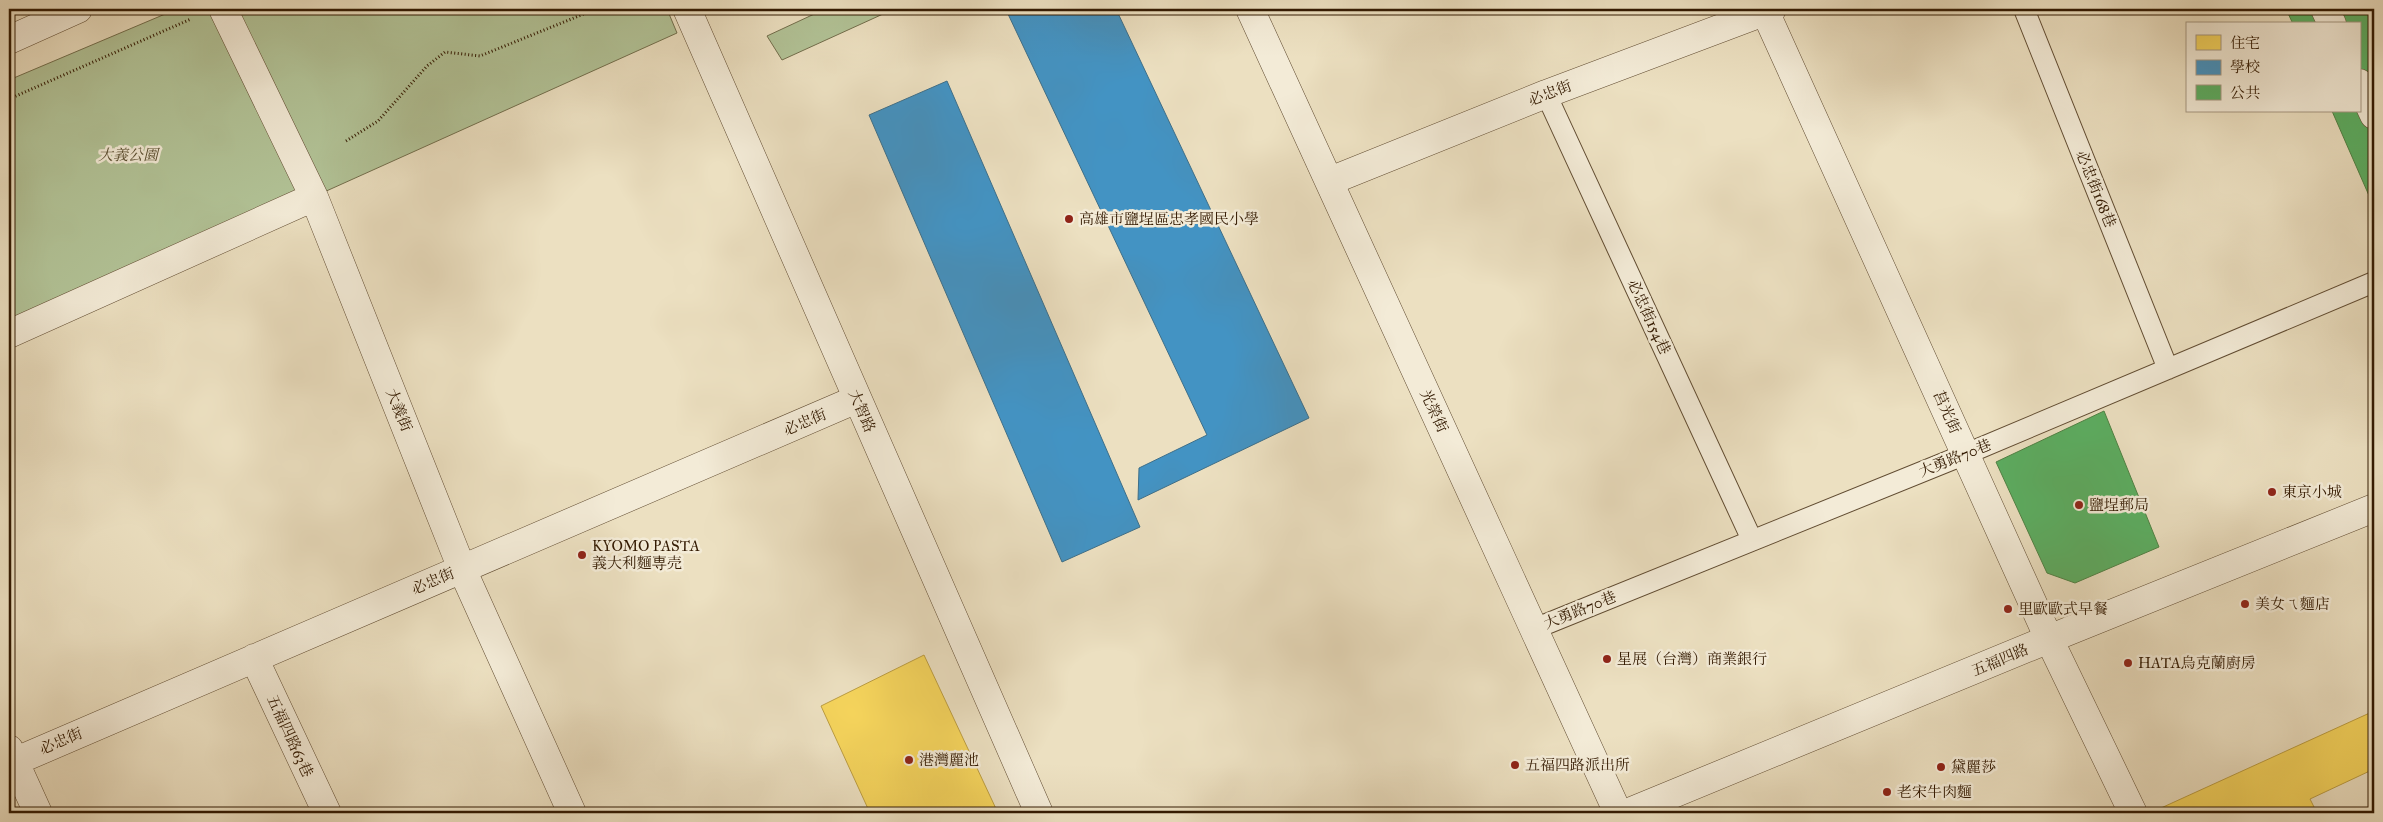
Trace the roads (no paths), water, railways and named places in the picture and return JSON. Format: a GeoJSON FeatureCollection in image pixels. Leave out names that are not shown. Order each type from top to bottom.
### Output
{"type":"FeatureCollection","features":[{"type":"Feature","properties":{"kind":"street"},"geometry":{"type":"LineString","coordinates":[[9,40],[78,9]]}},
{"type":"Feature","properties":{"kind":"street","name":"大義街"},"geometry":{"type":"LineString","coordinates":[[223,9],[314,197],[462,569],[572,813]]}},
{"type":"Feature","properties":{"kind":"street","name":"大智路"},"geometry":{"type":"LineString","coordinates":[[687,9],[1039,813]]}},
{"type":"Feature","properties":{"kind":"street","name":"光榮街"},"geometry":{"type":"LineString","coordinates":[[1250,9],[1618,813]]}},
{"type":"Feature","properties":{"kind":"street"},"geometry":{"type":"LineString","coordinates":[[2324,9],[2331,22]]}},
{"type":"Feature","properties":{"kind":"street","name":"必忠街"},"geometry":{"type":"LineString","coordinates":[[1330,181],[1546,94],[1767,10]]}},
{"type":"Feature","properties":{"kind":"street","name":"莒光街"},"geometry":{"type":"LineString","coordinates":[[1767,10],[2049,639],[2132,813]]}},
{"type":"Feature","properties":{"kind":"street"},"geometry":{"type":"LineString","coordinates":[[2360,85],[2374,115]]}},
{"type":"Feature","properties":{"kind":"street"},"geometry":{"type":"LineString","coordinates":[[9,334],[314,197]]}},
{"type":"Feature","properties":{"kind":"street","name":"必忠街"},"geometry":{"type":"LineString","coordinates":[[11,758],[254,658],[857,399]]}},
{"type":"Feature","properties":{"kind":"street","name":"五福四路"},"geometry":{"type":"LineString","coordinates":[[1627,813],[2049,639],[2374,508]]}},
{"type":"Feature","properties":{"kind":"street","name":"五福四路63巷"},"geometry":{"type":"LineString","coordinates":[[254,658],[327,813]]}},
{"type":"Feature","properties":{"kind":"street"},"geometry":{"type":"LineString","coordinates":[[11,758],[38,813]]}},
{"type":"Feature","properties":{"kind":"lane","name":"必忠街168巷"},"geometry":{"type":"LineString","coordinates":[[2024,9],[2168,369]]}},
{"type":"Feature","properties":{"kind":"lane","name":"必忠街154巷"},"geometry":{"type":"LineString","coordinates":[[1546,94],[1752,540]]}},
{"type":"Feature","properties":{"kind":"lane","name":"大勇路70巷"},"geometry":{"type":"LineString","coordinates":[[1534,629],[1966,454],[2374,282]]}},
{"type":"Feature","properties":{"kind":"place","name":"高雄市鹽埕區忠孝國民小學"},"geometry":{"type":"Point","coordinates":[1069,219]}},
{"type":"Feature","properties":{"kind":"place","name":"東京小城"},"geometry":{"type":"Point","coordinates":[2272,492]}},
{"type":"Feature","properties":{"kind":"place","name":"鹽埕郵局"},"geometry":{"type":"Point","coordinates":[2079,505]}},
{"type":"Feature","properties":{"kind":"place","name":"KYOMO PASTA 義大利麵専売"},"geometry":{"type":"Point","coordinates":[582,555]}},
{"type":"Feature","properties":{"kind":"place","name":"美女ㄟ麵店"},"geometry":{"type":"Point","coordinates":[2245,604]}},
{"type":"Feature","properties":{"kind":"place","name":"里歐歐式早餐"},"geometry":{"type":"Point","coordinates":[2008,609]}},
{"type":"Feature","properties":{"kind":"place","name":"星展（台灣）商業銀行"},"geometry":{"type":"Point","coordinates":[1607,659]}},
{"type":"Feature","properties":{"kind":"place","name":"HATA烏克蘭廚房"},"geometry":{"type":"Point","coordinates":[2128,663]}},
{"type":"Feature","properties":{"kind":"place","name":"港灣麗池"},"geometry":{"type":"Point","coordinates":[909,760]}},
{"type":"Feature","properties":{"kind":"place","name":"五福四路派出所"},"geometry":{"type":"Point","coordinates":[1515,765]}},
{"type":"Feature","properties":{"kind":"place","name":"黛麗莎"},"geometry":{"type":"Point","coordinates":[1941,767]}},
{"type":"Feature","properties":{"kind":"place","name":"老宋牛肉麵"},"geometry":{"type":"Point","coordinates":[1887,792]}},
{"type":"Feature","properties":{"kind":"park label","name":"大義公園"},"geometry":{"type":"Point","coordinates":[128,155]}}]}
